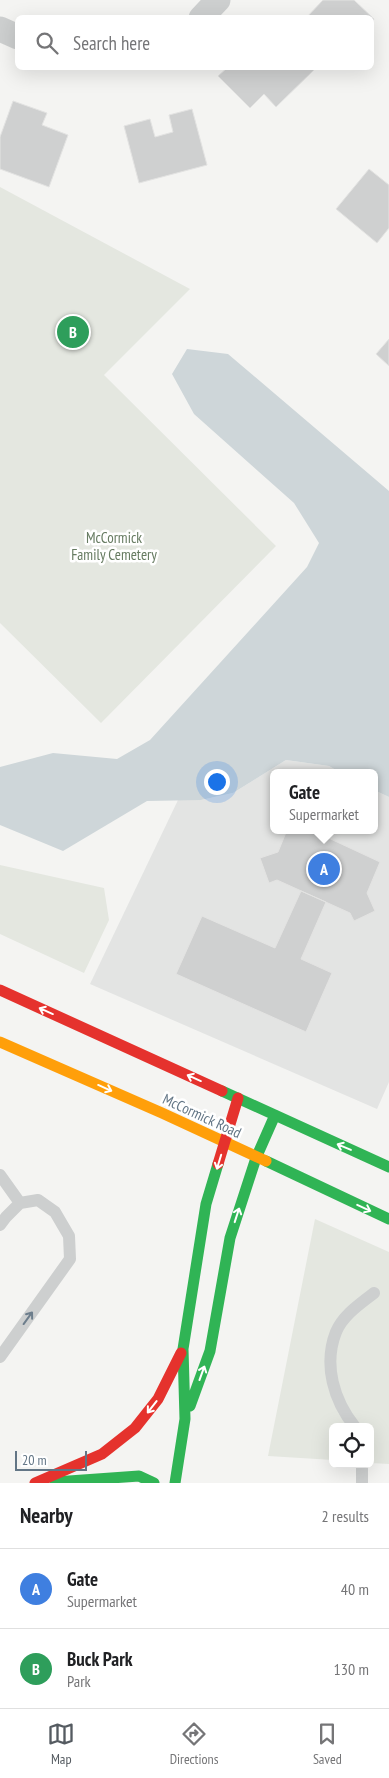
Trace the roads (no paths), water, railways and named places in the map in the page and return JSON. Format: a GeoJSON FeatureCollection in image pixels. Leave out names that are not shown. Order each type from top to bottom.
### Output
{"type":"FeatureCollection","features":[{"type":"Feature","properties":{"kind":"street"},"geometry":{"type":"LineString","coordinates":[[204,15],[218,0]]}},
{"type":"Feature","properties":{"kind":"street"},"geometry":{"type":"LineString","coordinates":[[0,29],[15,36]]}},
{"type":"Feature","properties":{"kind":"street","name":"McCormick Road"},"geometry":{"type":"LineString","coordinates":[[0,990],[389,1167]]}},
{"type":"Feature","properties":{"kind":"street","name":"McCormick Road"},"geometry":{"type":"LineString","coordinates":[[0,1042],[162,1113],[224,1144],[389,1220]]}},
{"type":"Feature","properties":{"kind":"street"},"geometry":{"type":"LineString","coordinates":[[175,1483],[185,1419],[183,1349],[206,1204],[238,1098]]}},
{"type":"Feature","properties":{"kind":"street"},"geometry":{"type":"LineString","coordinates":[[185,1419],[210,1351],[230,1238],[256,1158],[275,1115]]}},
{"type":"Feature","properties":{"kind":"street"},"geometry":{"type":"LineString","coordinates":[[35,1483],[102,1454],[135,1428],[158,1400],[183,1349]]}},
{"type":"Feature","properties":{"kind":"street"},"geometry":{"type":"LineString","coordinates":[[35,1483],[139,1476],[154,1483]]}},
{"type":"Feature","properties":{"kind":"lane"},"geometry":{"type":"LineString","coordinates":[[0,1175],[20,1203]]}},
{"type":"Feature","properties":{"kind":"lane"},"geometry":{"type":"LineString","coordinates":[[0,1225],[20,1203],[38,1200],[55,1212],[70,1236],[70,1259],[0,1357]]}},
{"type":"Feature","properties":{"kind":"lane"},"geometry":{"type":"LineString","coordinates":[[352,1423],[339,1403],[332,1382],[331,1356],[337,1331],[352,1310],[374,1293]]}},
{"type":"Feature","properties":{"kind":"lane"},"geometry":{"type":"LineString","coordinates":[[362,1468],[362,1483]]}},
{"type":"Feature","properties":{"kind":"place","name":"Buck Park"},"geometry":{"type":"Point","coordinates":[73,332]}},
{"type":"Feature","properties":{"kind":"place","name":"Gate"},"geometry":{"type":"Point","coordinates":[324,869]}},
{"type":"Feature","properties":{"kind":"park label","name":"McCormick Family Cemetery"},"geometry":{"type":"Point","coordinates":[114,546]}}]}
